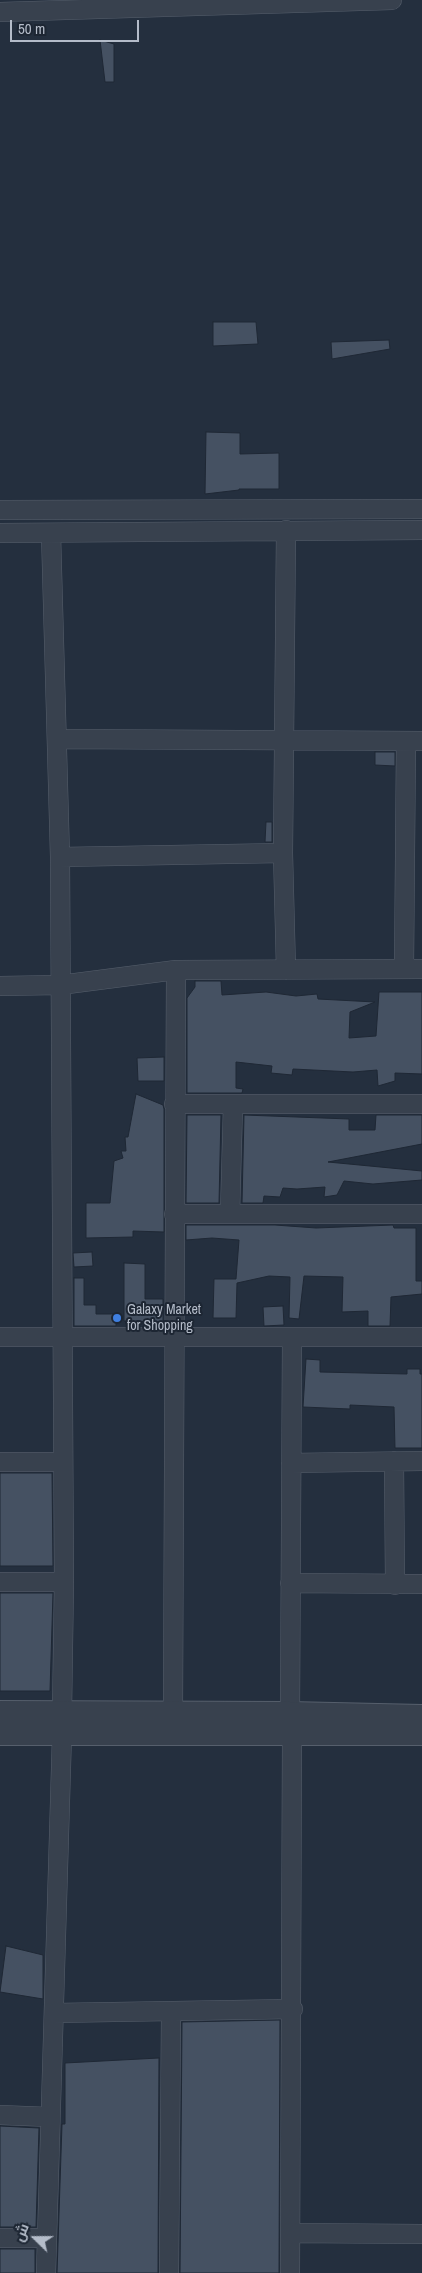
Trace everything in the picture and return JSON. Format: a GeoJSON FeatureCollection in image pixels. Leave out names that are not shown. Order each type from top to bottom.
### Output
{"type":"FeatureCollection","features":[{"type":"Feature","properties":{"kind":"street"},"geometry":{"type":"LineString","coordinates":[[0,12],[26,6],[392,0]]}},
{"type":"Feature","properties":{"kind":"street"},"geometry":{"type":"LineString","coordinates":[[0,510],[422,509]]}},
{"type":"Feature","properties":{"kind":"street"},"geometry":{"type":"LineString","coordinates":[[286,530],[283,854],[286,970]]}},
{"type":"Feature","properties":{"kind":"street"},"geometry":{"type":"LineString","coordinates":[[0,533],[422,530]]}},
{"type":"Feature","properties":{"kind":"street"},"geometry":{"type":"LineString","coordinates":[[46,2273],[62,1723],[64,1582],[60,857],[52,533]]}},
{"type":"Feature","properties":{"kind":"street"},"geometry":{"type":"LineString","coordinates":[[0,986],[60,986],[176,970],[413,969],[414,741],[58,740]]}},
{"type":"Feature","properties":{"kind":"street"},"geometry":{"type":"LineString","coordinates":[[60,857],[283,854]]}},
{"type":"Feature","properties":{"kind":"street"},"geometry":{"type":"LineString","coordinates":[[173,1713],[176,970]]}},
{"type":"Feature","properties":{"kind":"street"},"geometry":{"type":"LineString","coordinates":[[174,1104],[422,1104]]}},
{"type":"Feature","properties":{"kind":"street"},"geometry":{"type":"LineString","coordinates":[[230,1214],[233,1105]]}},
{"type":"Feature","properties":{"kind":"street"},"geometry":{"type":"LineString","coordinates":[[174,1214],[422,1214]]}},
{"type":"Feature","properties":{"kind":"street"},"geometry":{"type":"LineString","coordinates":[[0,1337],[422,1337]]}},
{"type":"Feature","properties":{"kind":"street"},"geometry":{"type":"LineString","coordinates":[[290,2273],[293,2009],[290,1583],[292,1337]]}},
{"type":"Feature","properties":{"kind":"street"},"geometry":{"type":"LineString","coordinates":[[394,1461],[395,1585]]}},
{"type":"Feature","properties":{"kind":"street"},"geometry":{"type":"LineString","coordinates":[[291,1463],[422,1461]]}},
{"type":"Feature","properties":{"kind":"street"},"geometry":{"type":"LineString","coordinates":[[0,1462],[63,1462]]}},
{"type":"Feature","properties":{"kind":"street"},"geometry":{"type":"LineString","coordinates":[[0,1582],[64,1582]]}},
{"type":"Feature","properties":{"kind":"street"},"geometry":{"type":"LineString","coordinates":[[290,1583],[422,1584]]}},
{"type":"Feature","properties":{"kind":"street"},"geometry":{"type":"LineString","coordinates":[[0,1712],[62,1723],[291,1723],[422,1716]]}},
{"type":"Feature","properties":{"kind":"street"},"geometry":{"type":"LineString","coordinates":[[0,1734],[62,1723],[173,1713],[422,1734]]}},
{"type":"Feature","properties":{"kind":"street"},"geometry":{"type":"LineString","coordinates":[[54,2013],[293,2009]]}},
{"type":"Feature","properties":{"kind":"street"},"geometry":{"type":"LineString","coordinates":[[169,2273],[171,2012]]}},
{"type":"Feature","properties":{"kind":"street"},"geometry":{"type":"LineString","coordinates":[[0,2115],[50,2117]]}},
{"type":"Feature","properties":{"kind":"street"},"geometry":{"type":"LineString","coordinates":[[291,2233],[422,2234]]}},
{"type":"Feature","properties":{"kind":"street"},"geometry":{"type":"LineString","coordinates":[[0,2238],[46,2238]]}},
{"type":"Feature","properties":{"kind":"building"},"geometry":{"type":"Polygon","coordinates":[[[100,40],[114,44],[114,82],[105,82],[100,40]]]}},
{"type":"Feature","properties":{"kind":"building"},"geometry":{"type":"Polygon","coordinates":[[[213,322],[256,322],[258,344],[213,346],[213,322]]]}},
{"type":"Feature","properties":{"kind":"building"},"geometry":{"type":"Polygon","coordinates":[[[389,340],[390,349],[332,359],[331,342],[389,340]]]}},
{"type":"Feature","properties":{"kind":"building"},"geometry":{"type":"Polygon","coordinates":[[[206,432],[240,433],[240,454],[279,453],[279,489],[239,489],[205,494],[206,432]]]}},
{"type":"Feature","properties":{"kind":"building"},"geometry":{"type":"Polygon","coordinates":[[[375,752],[395,752],[395,766],[375,765],[375,752]]]}},
{"type":"Feature","properties":{"kind":"building"},"geometry":{"type":"Polygon","coordinates":[[[266,822],[272,822],[272,842],[265,842],[266,822]]]}},
{"type":"Feature","properties":{"kind":"building"},"geometry":{"type":"Polygon","coordinates":[[[195,981],[221,981],[222,995],[266,992],[296,996],[317,994],[318,999],[375,1002],[350,1012],[349,1038],[376,1036],[379,992],[422,992],[422,1074],[395,1073],[395,1081],[378,1086],[377,1070],[353,1072],[293,1069],[292,1075],[271,1073],[272,1066],[236,1062],[236,1088],[243,1089],[242,1093],[187,1093],[187,998],[195,987],[195,981]]]}},
{"type":"Feature","properties":{"kind":"building"},"geometry":{"type":"Polygon","coordinates":[[[164,1057],[164,1081],[138,1081],[137,1058],[164,1057]]]}},
{"type":"Feature","properties":{"kind":"building"},"geometry":{"type":"Polygon","coordinates":[[[136,1094],[163,1105],[164,1109],[164,1232],[133,1231],[133,1237],[86,1238],[86,1203],[110,1203],[114,1161],[123,1158],[121,1151],[126,1151],[125,1137],[128,1137],[136,1094]]]}},
{"type":"Feature","properties":{"kind":"building"},"geometry":{"type":"Polygon","coordinates":[[[187,1115],[221,1115],[219,1203],[186,1203],[187,1115]]]}},
{"type":"Feature","properties":{"kind":"building"},"geometry":{"type":"Polygon","coordinates":[[[244,1115],[349,1119],[349,1130],[375,1130],[376,1115],[422,1115],[422,1144],[328,1162],[422,1171],[422,1180],[373,1184],[344,1181],[337,1195],[324,1197],[325,1187],[283,1188],[280,1197],[264,1196],[263,1203],[242,1203],[244,1115]]]}},
{"type":"Feature","properties":{"kind":"building"},"geometry":{"type":"Polygon","coordinates":[[[186,1225],[275,1225],[316,1228],[393,1225],[394,1228],[416,1228],[416,1281],[422,1281],[422,1294],[391,1297],[390,1326],[368,1326],[368,1311],[342,1312],[343,1277],[304,1276],[299,1319],[289,1318],[290,1277],[269,1276],[237,1283],[236,1318],[213,1318],[214,1279],[236,1279],[239,1240],[212,1238],[186,1240],[186,1225]]]}},
{"type":"Feature","properties":{"kind":"building"},"geometry":{"type":"Polygon","coordinates":[[[92,1252],[93,1266],[74,1267],[73,1253],[92,1252]]]}},
{"type":"Feature","properties":{"kind":"building"},"geometry":{"type":"Polygon","coordinates":[[[124,1263],[145,1264],[145,1299],[163,1299],[163,1322],[124,1321],[124,1263]]]}},
{"type":"Feature","properties":{"kind":"building"},"geometry":{"type":"Polygon","coordinates":[[[74,1278],[84,1278],[84,1305],[96,1305],[96,1314],[116,1314],[116,1326],[74,1326],[74,1278]]]}},
{"type":"Feature","properties":{"kind":"building"},"geometry":{"type":"Polygon","coordinates":[[[283,1306],[284,1325],[264,1326],[263,1307],[283,1306]]]}},
{"type":"Feature","properties":{"kind":"building"},"geometry":{"type":"Polygon","coordinates":[[[306,1359],[320,1360],[320,1372],[407,1374],[407,1369],[420,1369],[420,1374],[422,1374],[422,1448],[395,1448],[394,1407],[350,1405],[350,1409],[303,1407],[306,1359]]]}},
{"type":"Feature","properties":{"kind":"building"},"geometry":{"type":"Polygon","coordinates":[[[0,1473],[52,1473],[53,1566],[0,1566],[0,1473]]]}},
{"type":"Feature","properties":{"kind":"building"},"geometry":{"type":"Polygon","coordinates":[[[0,1593],[53,1593],[50,1691],[0,1691],[0,1593]]]}},
{"type":"Feature","properties":{"kind":"building"},"geometry":{"type":"Polygon","coordinates":[[[6,1946],[43,1955],[43,1999],[0,1992],[6,1946]]]}},
{"type":"Feature","properties":{"kind":"building"},"geometry":{"type":"Polygon","coordinates":[[[280,2020],[279,2273],[180,2273],[182,2022],[280,2020]]]}},
{"type":"Feature","properties":{"kind":"building"},"geometry":{"type":"Polygon","coordinates":[[[159,2058],[158,2273],[57,2273],[62,2124],[65,2124],[65,2063],[159,2058]]]}},
{"type":"Feature","properties":{"kind":"building"},"geometry":{"type":"Polygon","coordinates":[[[0,2126],[39,2128],[36,2227],[0,2227],[0,2126]]]}},
{"type":"Feature","properties":{"kind":"building"},"geometry":{"type":"Polygon","coordinates":[[[0,2249],[35,2249],[35,2273],[0,2273],[0,2249]]]}},
{"type":"Feature","properties":{"kind":"place","name":"Galaxy Market for Shopping"},"geometry":{"type":"Point","coordinates":[117,1318]}}]}
